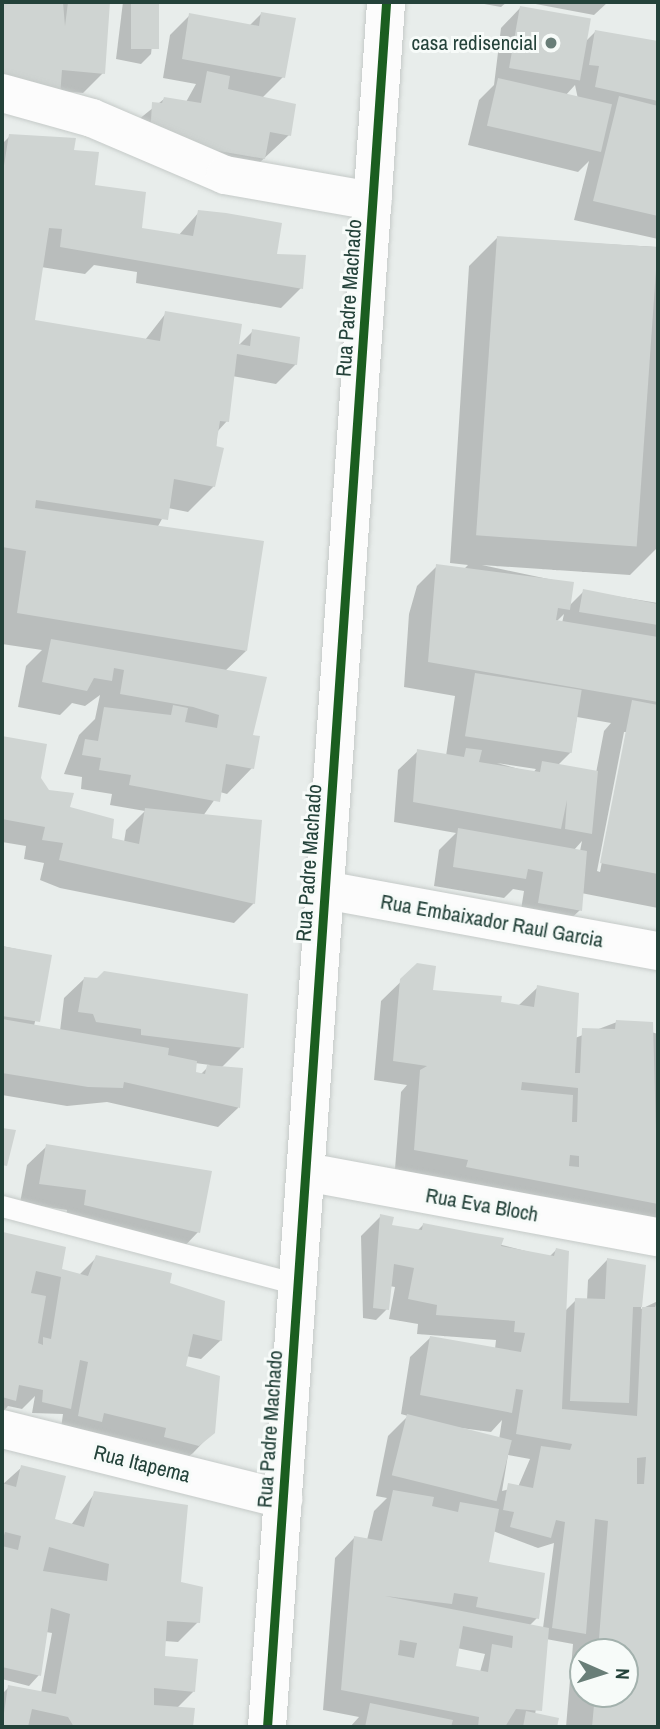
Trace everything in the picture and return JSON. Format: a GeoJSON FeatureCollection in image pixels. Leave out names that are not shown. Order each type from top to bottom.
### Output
{"type":"FeatureCollection","features":[{"type":"Feature","properties":{"kind":"street","name":"Rua Padre Machado"},"geometry":{"type":"LineString","coordinates":[[267,1727],[386,2]]}},
{"type":"Feature","properties":{"kind":"street"},"geometry":{"type":"LineString","coordinates":[[2,93],[92,118],[225,176],[373,201]]}},
{"type":"Feature","properties":{"kind":"street","name":"Rua Embaixador Raul Garcia"},"geometry":{"type":"LineString","coordinates":[[325,890],[658,951]]}},
{"type":"Feature","properties":{"kind":"street","name":"Rua Eva Bloch"},"geometry":{"type":"LineString","coordinates":[[306,1172],[658,1237]]}},
{"type":"Feature","properties":{"kind":"street","name":"Rua Itapema"},"geometry":{"type":"LineString","coordinates":[[2,1429],[283,1499]]}},
{"type":"Feature","properties":{"kind":"lane"},"geometry":{"type":"LineString","coordinates":[[2,1206],[297,1284]]}},
{"type":"Feature","properties":{"kind":"building"},"geometry":{"type":"Polygon","coordinates":[[[2,2],[63,2],[65,26],[68,2],[110,2],[105,74],[62,70],[60,96],[2,87],[2,2]]]}},
{"type":"Feature","properties":{"kind":"building"},"geometry":{"type":"Polygon","coordinates":[[[131,2],[159,2],[159,49],[131,49],[131,2]]]}},
{"type":"Feature","properties":{"kind":"building","name":"casa redisencial"},"geometry":{"type":"Polygon","coordinates":[[[520,6],[591,19],[580,81],[509,68],[520,6]]]}},
{"type":"Feature","properties":{"kind":"building"},"geometry":{"type":"Polygon","coordinates":[[[261,12],[296,18],[285,78],[182,59],[189,13],[259,26],[261,12]]]}},
{"type":"Feature","properties":{"kind":"building"},"geometry":{"type":"Polygon","coordinates":[[[595,30],[658,41],[658,101],[595,87],[599,66],[589,65],[595,30]]]}},
{"type":"Feature","properties":{"kind":"building"},"geometry":{"type":"Polygon","coordinates":[[[207,71],[230,76],[228,89],[296,104],[291,136],[270,132],[265,159],[150,139],[152,102],[162,103],[164,97],[201,103],[207,71]]]}},
{"type":"Feature","properties":{"kind":"building"},"geometry":{"type":"Polygon","coordinates":[[[498,78],[612,104],[601,152],[487,126],[498,78]]]}},
{"type":"Feature","properties":{"kind":"building"},"geometry":{"type":"Polygon","coordinates":[[[619,96],[658,106],[658,216],[593,201],[619,96]]]}},
{"type":"Feature","properties":{"kind":"building"},"geometry":{"type":"Polygon","coordinates":[[[9,134],[76,138],[74,150],[99,152],[95,185],[146,192],[142,228],[193,236],[198,210],[226,213],[282,223],[277,254],[306,255],[303,289],[60,247],[62,229],[49,228],[35,320],[160,341],[165,311],[242,324],[239,344],[250,346],[252,329],[300,337],[297,365],[237,354],[229,422],[220,421],[216,446],[224,448],[215,487],[174,479],[168,520],[36,500],[35,508],[264,541],[247,651],[17,613],[26,551],[2,547],[2,178],[9,134]]]}},
{"type":"Feature","properties":{"kind":"building"},"geometry":{"type":"Polygon","coordinates":[[[497,236],[658,247],[637,547],[476,535],[497,236]]]}},
{"type":"Feature","properties":{"kind":"building"},"geometry":{"type":"Polygon","coordinates":[[[436,564],[574,582],[570,610],[558,608],[556,620],[658,637],[658,702],[428,662],[436,564]]]}},
{"type":"Feature","properties":{"kind":"building"},"geometry":{"type":"Polygon","coordinates":[[[583,589],[658,604],[658,625],[579,612],[583,589]]]}},
{"type":"Feature","properties":{"kind":"building"},"geometry":{"type":"Polygon","coordinates":[[[51,639],[267,677],[253,735],[260,736],[254,769],[226,764],[220,802],[129,785],[131,775],[99,770],[101,758],[82,755],[85,739],[98,741],[104,707],[171,715],[173,705],[188,708],[185,722],[217,728],[219,715],[193,707],[120,694],[124,670],[114,668],[112,681],[94,678],[87,691],[42,682],[51,639]]]}},
{"type":"Feature","properties":{"kind":"building"},"geometry":{"type":"Polygon","coordinates":[[[475,673],[582,690],[572,753],[465,736],[475,673]]]}},
{"type":"Feature","properties":{"kind":"building"},"geometry":{"type":"Polygon","coordinates":[[[632,700],[658,705],[658,874],[600,863],[632,700]]]}},
{"type":"Feature","properties":{"kind":"building"},"geometry":{"type":"Polygon","coordinates":[[[2,736],[47,744],[41,778],[49,790],[74,793],[70,807],[114,819],[112,838],[139,844],[145,808],[262,820],[255,904],[59,860],[63,843],[42,840],[45,827],[2,819],[2,736]]]}},
{"type":"Feature","properties":{"kind":"building"},"geometry":{"type":"Polygon","coordinates":[[[466,748],[482,750],[479,762],[540,772],[542,761],[598,771],[592,834],[565,829],[567,800],[561,829],[413,802],[417,749],[464,757],[466,748]]]}},
{"type":"Feature","properties":{"kind":"building"},"geometry":{"type":"Polygon","coordinates":[[[458,828],[587,851],[582,911],[538,903],[543,872],[528,869],[526,879],[453,867],[458,828]]]}},
{"type":"Feature","properties":{"kind":"building"},"geometry":{"type":"Polygon","coordinates":[[[2,946],[52,955],[40,1022],[2,1016],[2,946]]]}},
{"type":"Feature","properties":{"kind":"building"},"geometry":{"type":"Polygon","coordinates":[[[417,963],[436,966],[433,990],[502,996],[501,1002],[534,1007],[537,985],[579,993],[575,1073],[580,1073],[582,1028],[615,1029],[616,1020],[653,1022],[658,1204],[466,1167],[468,1160],[414,1150],[420,1070],[427,1066],[393,1061],[400,979],[417,963]],[[522,1082],[521,1090],[573,1095],[572,1122],[577,1122],[578,1088],[522,1082]],[[570,1155],[569,1166],[579,1167],[579,1156],[570,1155]]]}},
{"type":"Feature","properties":{"kind":"building"},"geometry":{"type":"Polygon","coordinates":[[[104,971],[248,994],[244,1048],[141,1035],[141,1029],[96,1022],[93,1014],[78,1012],[84,977],[97,978],[104,971]]]}},
{"type":"Feature","properties":{"kind":"building"},"geometry":{"type":"Polygon","coordinates":[[[2,1019],[169,1048],[168,1055],[197,1061],[196,1072],[205,1074],[207,1065],[243,1068],[240,1108],[124,1082],[123,1088],[88,1087],[2,1073],[2,1019]]]}},
{"type":"Feature","properties":{"kind":"building"},"geometry":{"type":"Polygon","coordinates":[[[2,1128],[16,1130],[7,1166],[2,1165],[2,1128]]]}},
{"type":"Feature","properties":{"kind":"building"},"geometry":{"type":"Polygon","coordinates":[[[46,1144],[212,1171],[200,1233],[84,1205],[86,1190],[39,1184],[46,1144]]]}},
{"type":"Feature","properties":{"kind":"building"},"geometry":{"type":"Polygon","coordinates":[[[380,1214],[394,1217],[392,1225],[422,1230],[423,1223],[504,1238],[501,1246],[554,1256],[556,1248],[569,1251],[562,1409],[637,1416],[642,1307],[655,1307],[658,1299],[658,1727],[592,1727],[594,1708],[639,1708],[639,1638],[599,1638],[608,1521],[595,1519],[586,1634],[552,1628],[565,1522],[556,1520],[551,1538],[510,1527],[514,1512],[503,1510],[508,1483],[533,1488],[541,1446],[570,1450],[572,1444],[516,1434],[523,1390],[516,1389],[512,1413],[420,1395],[430,1336],[521,1352],[525,1333],[514,1332],[515,1321],[436,1315],[437,1305],[408,1299],[414,1268],[394,1264],[389,1310],[373,1308],[380,1214]],[[646,1457],[637,1458],[637,1484],[644,1484],[646,1457]]]}},
{"type":"Feature","properties":{"kind":"building"},"geometry":{"type":"Polygon","coordinates":[[[3,1232],[66,1247],[62,1269],[88,1276],[96,1255],[172,1273],[170,1283],[225,1301],[222,1341],[193,1334],[186,1366],[220,1376],[215,1433],[199,1446],[164,1437],[166,1428],[104,1413],[102,1422],[78,1416],[88,1362],[80,1360],[71,1409],[42,1402],[43,1390],[19,1385],[16,1401],[2,1397],[3,1232]],[[36,1271],[31,1293],[46,1296],[38,1343],[43,1345],[43,1337],[51,1339],[61,1277],[36,1271]]]}},
{"type":"Feature","properties":{"kind":"building"},"geometry":{"type":"Polygon","coordinates":[[[607,1258],[646,1265],[642,1307],[633,1307],[629,1403],[570,1401],[575,1298],[605,1299],[607,1258]]]}},
{"type":"Feature","properties":{"kind":"building"},"geometry":{"type":"Polygon","coordinates":[[[407,1414],[512,1440],[497,1501],[392,1475],[407,1414]]]}},
{"type":"Feature","properties":{"kind":"building"},"geometry":{"type":"Polygon","coordinates":[[[21,1465],[66,1476],[55,1519],[84,1527],[94,1491],[188,1505],[181,1582],[203,1587],[200,1623],[167,1621],[165,1656],[198,1659],[195,1692],[154,1688],[154,1705],[195,1708],[193,1727],[74,1727],[68,1717],[32,1709],[28,1727],[2,1727],[8,1685],[56,1694],[70,1614],[51,1608],[41,1676],[2,1667],[2,1546],[18,1550],[21,1536],[5,1532],[2,1542],[2,1483],[16,1487],[21,1465]],[[49,1547],[43,1571],[107,1581],[109,1564],[49,1547]]]}},
{"type":"Feature","properties":{"kind":"building"},"geometry":{"type":"Polygon","coordinates":[[[393,1490],[434,1497],[432,1506],[458,1512],[460,1502],[499,1509],[489,1562],[545,1573],[539,1619],[476,1607],[478,1597],[454,1593],[452,1604],[385,1596],[549,1628],[542,1711],[516,1709],[505,1727],[478,1727],[479,1717],[341,1690],[354,1536],[382,1541],[393,1490]],[[463,1626],[456,1666],[488,1672],[492,1644],[512,1648],[513,1636],[463,1626]],[[400,1640],[398,1655],[414,1658],[417,1643],[400,1640]]]}},
{"type":"Feature","properties":{"kind":"building"},"geometry":{"type":"Polygon","coordinates":[[[370,1703],[453,1720],[451,1727],[365,1727],[370,1703]]]}},
{"type":"Feature","properties":{"kind":"building"},"geometry":{"type":"Polygon","coordinates":[[[526,1711],[559,1718],[557,1727],[523,1727],[526,1711]]]}},
{"type":"Feature","properties":{"kind":"cycle path"},"geometry":{"type":"LineString","coordinates":[[267,1727],[386,2]]}},
{"type":"Feature","properties":{"kind":"place","name":"casa redisencial"},"geometry":{"type":"Point","coordinates":[551,43]}}]}
